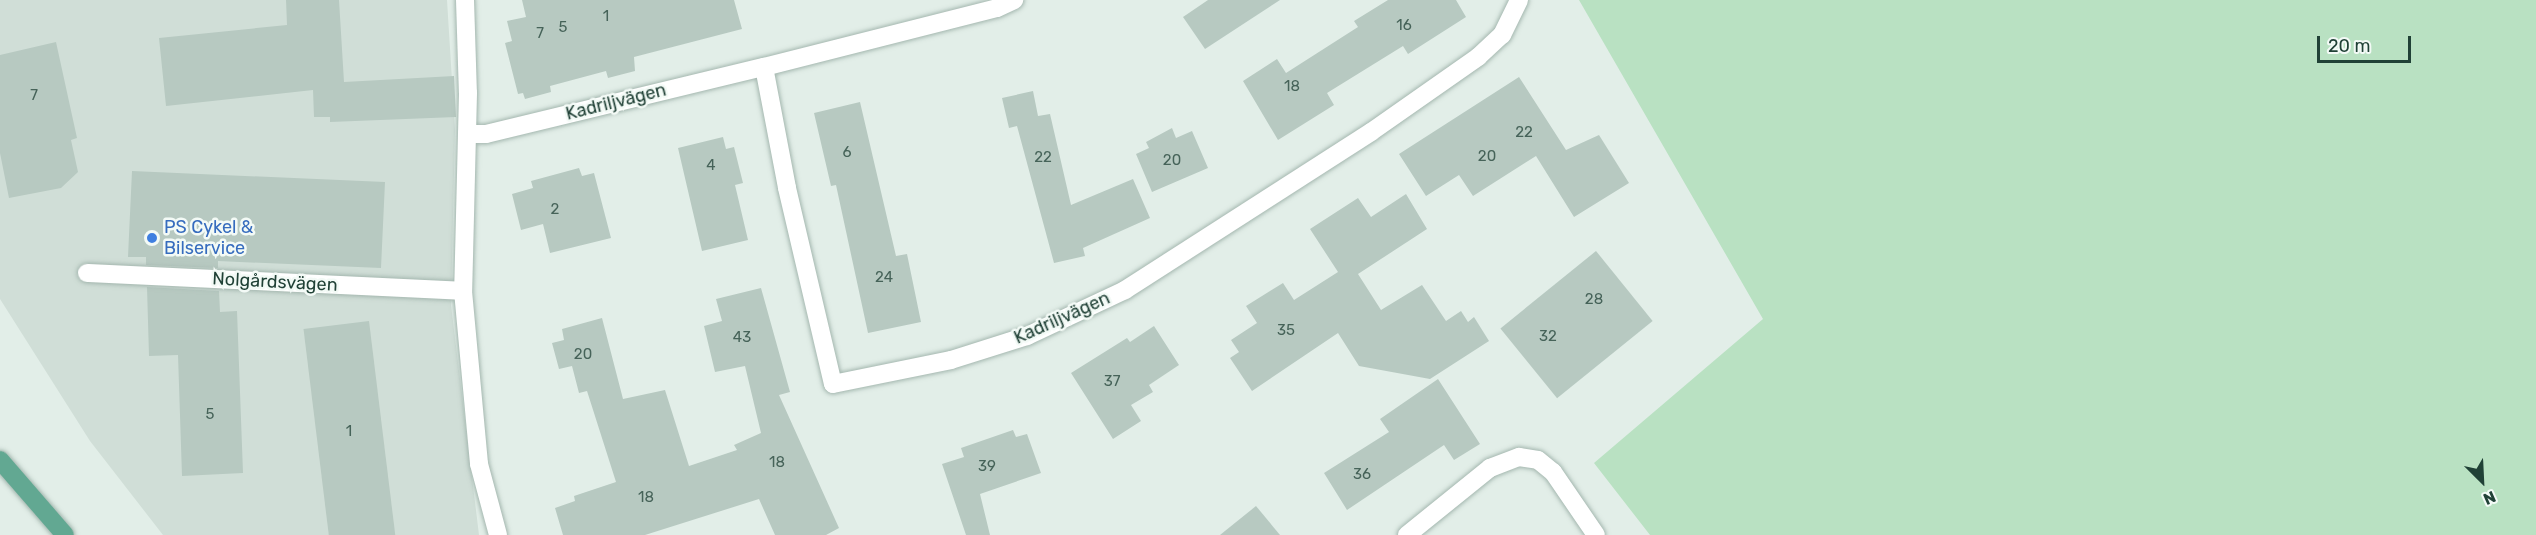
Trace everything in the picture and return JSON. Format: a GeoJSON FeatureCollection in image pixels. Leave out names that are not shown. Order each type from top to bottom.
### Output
{"type":"FeatureCollection","features":[{"type":"Feature","properties":{"kind":"main road"},"geometry":{"type":"LineString","coordinates":[[0,460],[65,535]]}},
{"type":"Feature","properties":{"kind":"street"},"geometry":{"type":"LineString","coordinates":[[465,0],[467,134],[463,291],[479,464],[498,535]]}},
{"type":"Feature","properties":{"kind":"street","name":"Kadriljvägen"},"geometry":{"type":"LineString","coordinates":[[467,134],[486,134],[764,67],[997,8],[1014,0]]}},
{"type":"Feature","properties":{"kind":"street","name":"Kadriljvägen"},"geometry":{"type":"LineString","coordinates":[[764,67],[787,189],[833,384],[951,360],[1027,336],[1125,290],[1371,132],[1478,57],[1502,35],[1519,0]]}},
{"type":"Feature","properties":{"kind":"street","name":"Nolgårdsvägen"},"geometry":{"type":"LineString","coordinates":[[87,273],[463,291]]}},
{"type":"Feature","properties":{"kind":"street"},"geometry":{"type":"LineString","coordinates":[[1407,535],[1490,468],[1519,457],[1538,460],[1553,472],[1596,535]]}},
{"type":"Feature","properties":{"kind":"shaded area"},"geometry":{"type":"Polygon","coordinates":[[[0,0],[447,0],[455,129],[451,305],[479,535],[163,535],[90,441],[0,299],[0,0]]]}},
{"type":"Feature","properties":{"kind":"green space"},"geometry":{"type":"Polygon","coordinates":[[[1579,0],[2536,0],[2536,535],[1650,535],[1594,463],[1763,319],[1579,0]]]}},
{"type":"Feature","properties":{"kind":"building"},"geometry":{"type":"Polygon","coordinates":[[[286,0],[339,0],[344,82],[454,76],[456,117],[330,122],[330,117],[314,117],[313,90],[166,106],[159,38],[287,25],[286,0]]]}},
{"type":"Feature","properties":{"kind":"building"},"geometry":{"type":"Polygon","coordinates":[[[522,0],[734,0],[742,29],[634,57],[635,71],[608,78],[606,71],[550,86],[551,92],[525,99],[523,93],[518,94],[505,43],[512,41],[507,21],[526,17],[522,0]]]}},
{"type":"Feature","properties":{"kind":"building"},"geometry":{"type":"Polygon","coordinates":[[[1208,0],[1280,0],[1205,49],[1183,17],[1208,0]]]}},
{"type":"Feature","properties":{"kind":"building"},"geometry":{"type":"Polygon","coordinates":[[[1388,0],[1456,0],[1466,17],[1408,54],[1403,46],[1327,93],[1334,105],[1278,140],[1243,81],[1277,59],[1286,73],[1358,27],[1354,21],[1388,0]]]}},
{"type":"Feature","properties":{"kind":"building"},"geometry":{"type":"Polygon","coordinates":[[[56,42],[77,138],[71,140],[78,172],[61,188],[9,198],[0,153],[0,55],[56,42]]]}},
{"type":"Feature","properties":{"kind":"building"},"geometry":{"type":"Polygon","coordinates":[[[1519,77],[1566,150],[1599,135],[1629,183],[1574,217],[1536,156],[1473,196],[1459,175],[1426,196],[1399,154],[1519,77]]]}},
{"type":"Feature","properties":{"kind":"building"},"geometry":{"type":"Polygon","coordinates":[[[1033,91],[1038,116],[1050,114],[1071,205],[1133,179],[1150,218],[1083,248],[1085,256],[1054,263],[1017,126],[1009,128],[1002,98],[1033,91]]]}},
{"type":"Feature","properties":{"kind":"building"},"geometry":{"type":"Polygon","coordinates":[[[860,102],[896,256],[907,254],[921,322],[868,333],[836,185],[831,186],[814,113],[860,102]]]}},
{"type":"Feature","properties":{"kind":"building"},"geometry":{"type":"Polygon","coordinates":[[[1172,128],[1176,138],[1192,131],[1208,168],[1152,192],[1136,154],[1149,148],[1146,142],[1172,128]]]}},
{"type":"Feature","properties":{"kind":"building"},"geometry":{"type":"Polygon","coordinates":[[[723,137],[726,149],[734,147],[743,183],[735,185],[748,240],[702,251],[678,148],[723,137]]]}},
{"type":"Feature","properties":{"kind":"building"},"geometry":{"type":"Polygon","coordinates":[[[579,168],[582,176],[594,173],[611,238],[550,253],[543,224],[521,230],[512,194],[533,188],[531,181],[579,168]]]}},
{"type":"Feature","properties":{"kind":"building"},"geometry":{"type":"Polygon","coordinates":[[[132,171],[385,182],[381,268],[218,261],[218,268],[146,265],[146,257],[128,257],[132,171]]]}},
{"type":"Feature","properties":{"kind":"building"},"geometry":{"type":"Polygon","coordinates":[[[1406,194],[1427,229],[1358,274],[1381,310],[1422,285],[1446,321],[1461,311],[1468,322],[1474,317],[1489,341],[1430,379],[1359,366],[1338,333],[1252,391],[1230,358],[1239,352],[1231,340],[1257,323],[1246,306],[1283,283],[1294,300],[1338,272],[1310,229],[1358,198],[1371,217],[1406,194]]]}},
{"type":"Feature","properties":{"kind":"building"},"geometry":{"type":"Polygon","coordinates":[[[1596,251],[1653,321],[1557,398],[1500,328],[1596,251]]]}},
{"type":"Feature","properties":{"kind":"building"},"geometry":{"type":"Polygon","coordinates":[[[147,287],[219,291],[220,312],[237,311],[243,473],[182,476],[178,355],[149,356],[147,287]]]}},
{"type":"Feature","properties":{"kind":"building"},"geometry":{"type":"Polygon","coordinates":[[[761,288],[790,392],[779,395],[839,528],[826,535],[775,535],[759,499],[645,535],[563,535],[555,508],[575,501],[574,496],[616,482],[587,391],[579,393],[572,366],[559,369],[552,343],[564,340],[562,329],[602,318],[623,399],[665,390],[689,466],[737,450],[734,445],[761,433],[745,366],[715,372],[704,326],[722,321],[716,299],[761,288]]]}},
{"type":"Feature","properties":{"kind":"building"},"geometry":{"type":"Polygon","coordinates":[[[369,321],[395,535],[329,535],[303,329],[369,321]]]}},
{"type":"Feature","properties":{"kind":"building"},"geometry":{"type":"Polygon","coordinates":[[[1154,326],[1179,365],[1149,385],[1153,392],[1131,405],[1141,421],[1113,439],[1071,373],[1127,338],[1130,342],[1154,326]]]}},
{"type":"Feature","properties":{"kind":"building"},"geometry":{"type":"Polygon","coordinates":[[[1438,379],[1480,444],[1454,460],[1444,445],[1347,510],[1324,473],[1389,432],[1380,419],[1438,379]]]}},
{"type":"Feature","properties":{"kind":"building"},"geometry":{"type":"Polygon","coordinates":[[[1013,430],[1016,437],[1027,434],[1041,473],[980,494],[990,535],[966,535],[942,464],[964,457],[961,448],[1013,430]]]}},
{"type":"Feature","properties":{"kind":"building"},"geometry":{"type":"Polygon","coordinates":[[[1256,506],[1280,535],[1220,535],[1256,506]]]}},
{"type":"Feature","properties":{"kind":"place","name":"PS Cykel & Bilservice"},"geometry":{"type":"Point","coordinates":[152,238]}}]}
